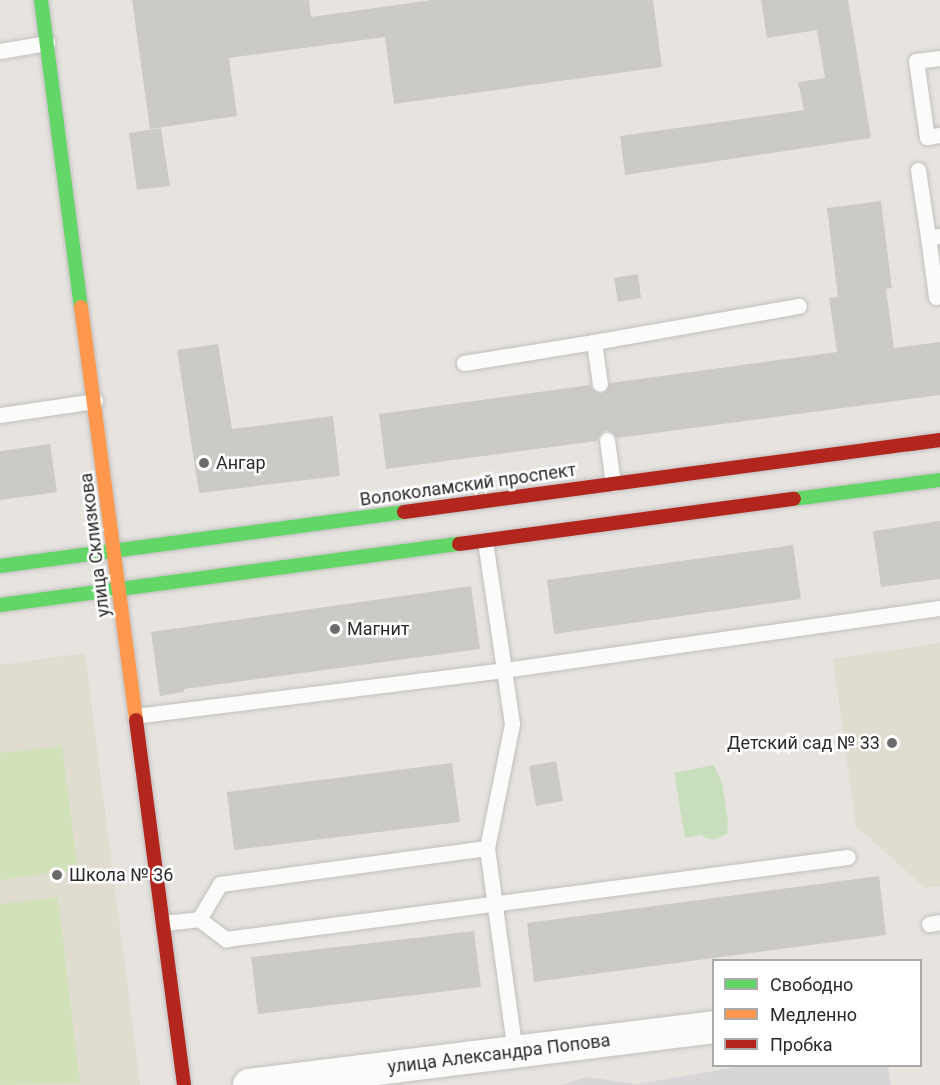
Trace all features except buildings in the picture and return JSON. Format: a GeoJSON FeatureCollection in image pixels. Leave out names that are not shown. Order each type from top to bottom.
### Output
{"type":"FeatureCollection","features":[{"type":"Feature","properties":{"kind":"main road","name":"улица Склизкова"},"geometry":{"type":"LineString","coordinates":[[41,0],[116,550],[135,716],[184,1085]]}},
{"type":"Feature","properties":{"kind":"main road","name":"Волоколамский проспект"},"geometry":{"type":"LineString","coordinates":[[0,566],[940,440]]}},
{"type":"Feature","properties":{"kind":"main road"},"geometry":{"type":"LineString","coordinates":[[0,605],[940,480]]}},
{"type":"Feature","properties":{"kind":"street","name":"улица Александра Попова"},"geometry":{"type":"LineString","coordinates":[[249,1085],[712,1027]]}},
{"type":"Feature","properties":{"kind":"lane"},"geometry":{"type":"LineString","coordinates":[[0,51],[47,43]]}},
{"type":"Feature","properties":{"kind":"lane"},"geometry":{"type":"LineString","coordinates":[[940,58],[916,61],[927,137],[940,135]]}},
{"type":"Feature","properties":{"kind":"lane"},"geometry":{"type":"LineString","coordinates":[[918,170],[934,237],[936,297]]}},
{"type":"Feature","properties":{"kind":"lane"},"geometry":{"type":"LineString","coordinates":[[464,363],[799,306]]}},
{"type":"Feature","properties":{"kind":"lane"},"geometry":{"type":"LineString","coordinates":[[594,342],[600,384]]}},
{"type":"Feature","properties":{"kind":"lane"},"geometry":{"type":"LineString","coordinates":[[0,415],[95,401]]}},
{"type":"Feature","properties":{"kind":"lane"},"geometry":{"type":"LineString","coordinates":[[607,440],[613,484]]}},
{"type":"Feature","properties":{"kind":"lane"},"geometry":{"type":"LineString","coordinates":[[485,541],[512,724],[487,848],[515,1052]]}},
{"type":"Feature","properties":{"kind":"lane"},"geometry":{"type":"LineString","coordinates":[[135,716],[504,670],[940,608]]}},
{"type":"Feature","properties":{"kind":"lane"},"geometry":{"type":"LineString","coordinates":[[199,919],[220,884],[487,848]]}},
{"type":"Feature","properties":{"kind":"lane"},"geometry":{"type":"LineString","coordinates":[[163,923],[199,919],[226,939],[848,857]]}},
{"type":"Feature","properties":{"kind":"shaded area","name":"Детский сад № 33"},"geometry":{"type":"Polygon","coordinates":[[[940,643],[940,886],[925,888],[856,826],[833,659],[940,643]]]}},
{"type":"Feature","properties":{"kind":"shaded area","name":"Школа № 36"},"geometry":{"type":"Polygon","coordinates":[[[85,653],[140,1085],[0,1085],[0,665],[85,653]]]}},
{"type":"Feature","properties":{"kind":"shaded area"},"geometry":{"type":"Polygon","coordinates":[[[736,1067],[888,1067],[891,1085],[562,1085],[587,1077],[637,1084],[736,1067]]]}},
{"type":"Feature","properties":{"kind":"green space"},"geometry":{"type":"Polygon","coordinates":[[[62,746],[78,870],[0,880],[0,753],[62,746]]]}},
{"type":"Feature","properties":{"kind":"green space"},"geometry":{"type":"Polygon","coordinates":[[[714,765],[722,783],[728,822],[727,834],[712,840],[700,835],[685,838],[674,773],[714,765]]]}},
{"type":"Feature","properties":{"kind":"green space"},"geometry":{"type":"Polygon","coordinates":[[[58,897],[80,1083],[0,1085],[0,904],[58,897]]]}},
{"type":"Feature","properties":{"kind":"traffic: fast"},"geometry":{"type":"LineString","coordinates":[[41,0],[81,307]]}},
{"type":"Feature","properties":{"kind":"traffic: fast"},"geometry":{"type":"LineString","coordinates":[[794,499],[940,480]]}},
{"type":"Feature","properties":{"kind":"traffic: fast"},"geometry":{"type":"LineString","coordinates":[[0,566],[404,512]]}},
{"type":"Feature","properties":{"kind":"traffic: fast"},"geometry":{"type":"LineString","coordinates":[[0,605],[459,544]]}},
{"type":"Feature","properties":{"kind":"traffic: slow"},"geometry":{"type":"LineString","coordinates":[[81,307],[136,720]]}},
{"type":"Feature","properties":{"kind":"traffic: jam"},"geometry":{"type":"LineString","coordinates":[[404,512],[940,440]]}},
{"type":"Feature","properties":{"kind":"traffic: jam"},"geometry":{"type":"LineString","coordinates":[[459,544],[794,499]]}},
{"type":"Feature","properties":{"kind":"traffic: jam"},"geometry":{"type":"LineString","coordinates":[[136,720],[184,1085]]}},
{"type":"Feature","properties":{"kind":"place","name":"Ангар"},"geometry":{"type":"Point","coordinates":[204,463]}},
{"type":"Feature","properties":{"kind":"place","name":"Магнит"},"geometry":{"type":"Point","coordinates":[335,629]}},
{"type":"Feature","properties":{"kind":"place","name":"Детский сад № 33"},"geometry":{"type":"Point","coordinates":[892,743]}},
{"type":"Feature","properties":{"kind":"place","name":"Школа № 36"},"geometry":{"type":"Point","coordinates":[57,875]}}]}
